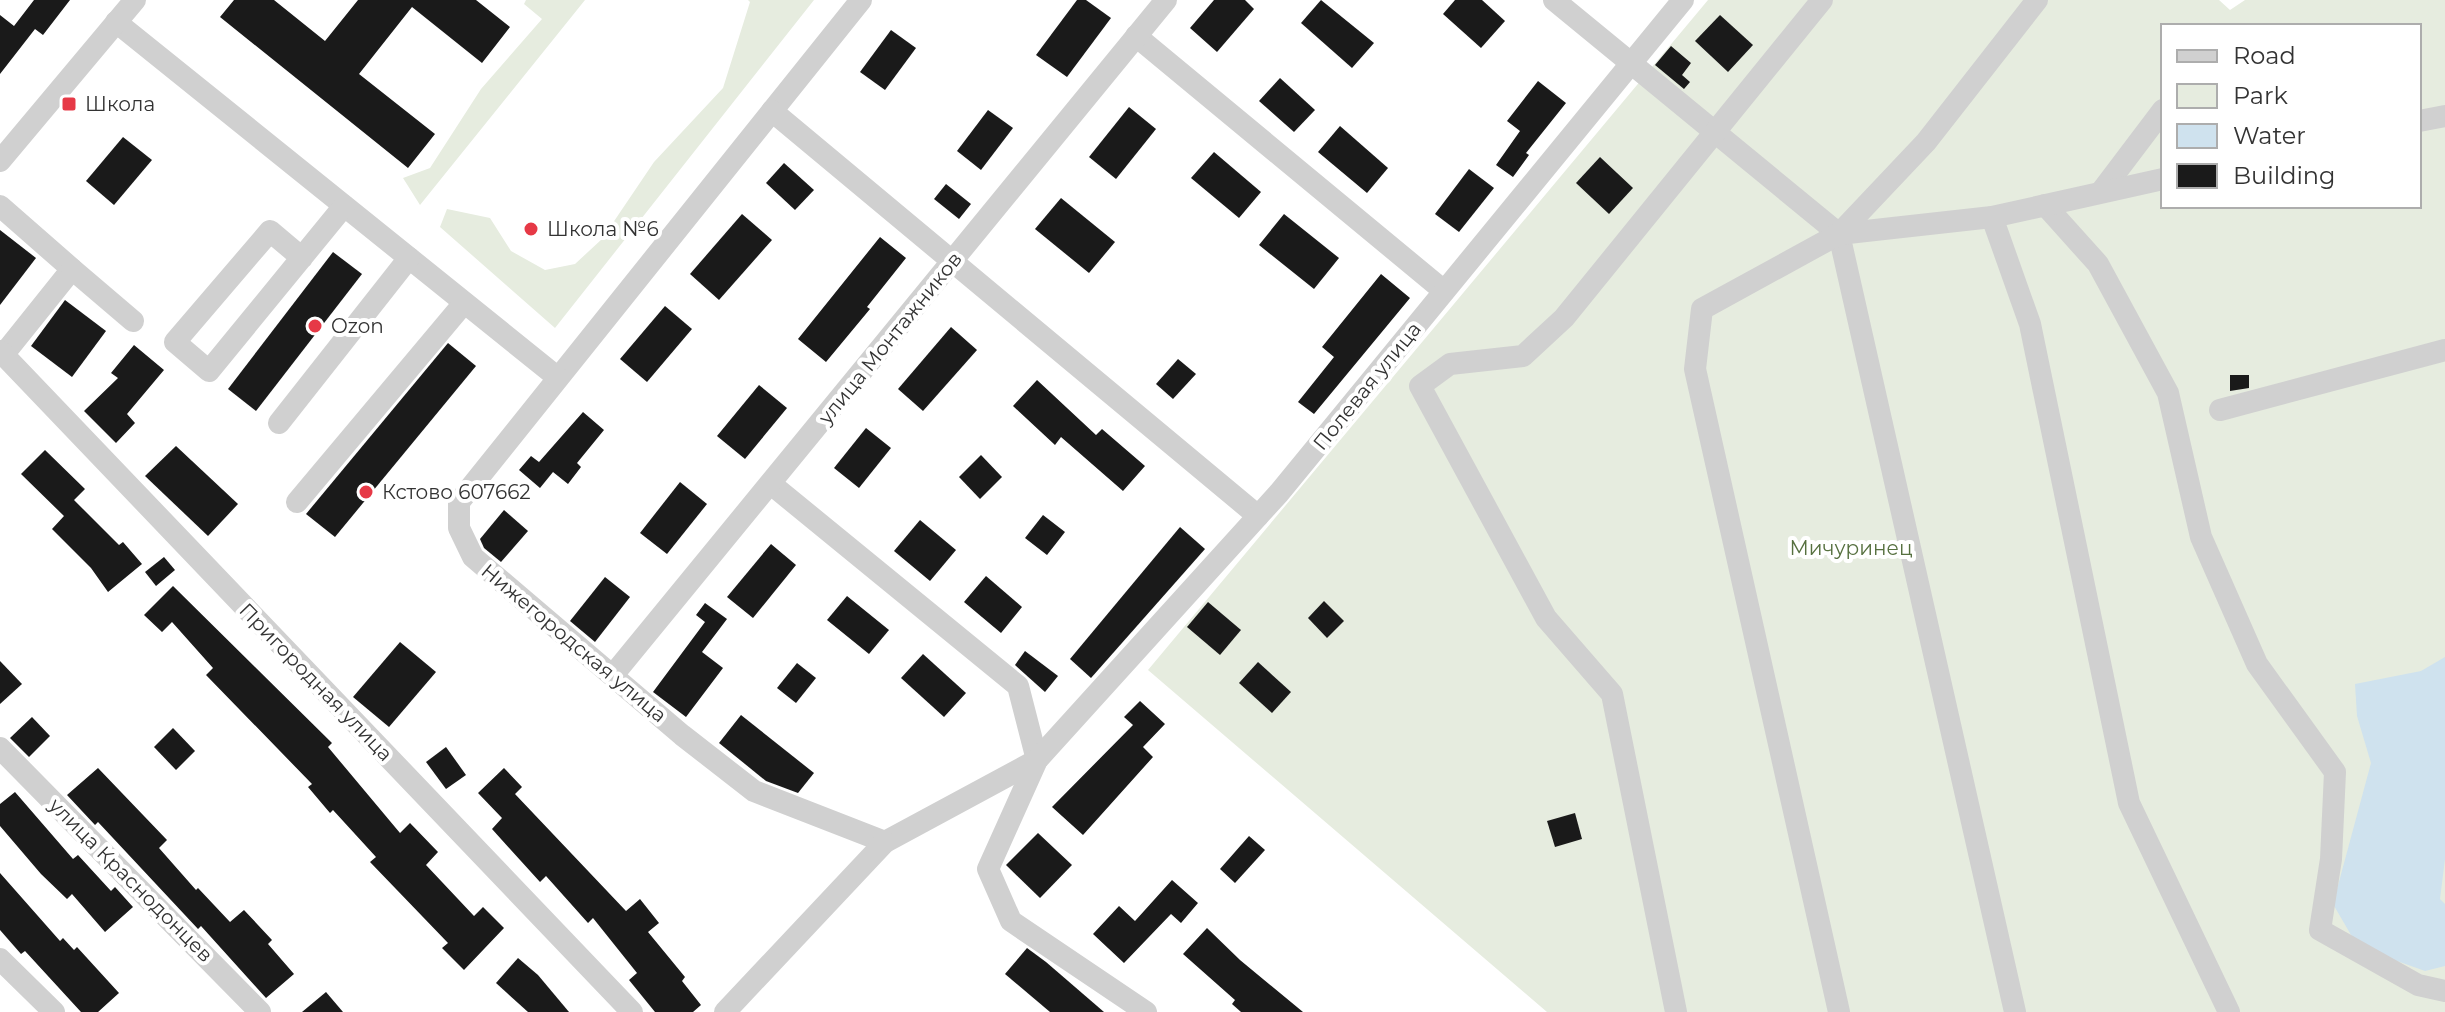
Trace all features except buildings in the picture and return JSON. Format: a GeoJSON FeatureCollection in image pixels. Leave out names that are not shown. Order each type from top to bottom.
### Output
{"type":"FeatureCollection","features":[{"type":"Feature","properties":{"kind":"street"},"geometry":{"type":"LineString","coordinates":[[0,161],[135,0]]}},
{"type":"Feature","properties":{"kind":"street","name":"Нижегородская улица"},"geometry":{"type":"LineString","coordinates":[[861,0],[459,502],[459,528],[473,557],[754,791],[885,842]]}},
{"type":"Feature","properties":{"kind":"street","name":"улица Монтажников"},"geometry":{"type":"LineString","coordinates":[[613,675],[1166,0]]}},
{"type":"Feature","properties":{"kind":"street"},"geometry":{"type":"LineString","coordinates":[[1554,0],[1839,234],[2015,1012]]}},
{"type":"Feature","properties":{"kind":"street","name":"Полевая улица"},"geometry":{"type":"LineString","coordinates":[[1037,760],[1258,516],[1683,0]]}},
{"type":"Feature","properties":{"kind":"street"},"geometry":{"type":"LineString","coordinates":[[1676,1012],[1612,694],[1546,618],[1420,386],[1450,364],[1523,356],[1564,318],[1822,0]]}},
{"type":"Feature","properties":{"kind":"street"},"geometry":{"type":"LineString","coordinates":[[1839,1012],[1695,369],[1702,309],[1839,234],[1926,142],[2037,0]]}},
{"type":"Feature","properties":{"kind":"street"},"geometry":{"type":"LineString","coordinates":[[116,22],[557,377]]}},
{"type":"Feature","properties":{"kind":"street"},"geometry":{"type":"LineString","coordinates":[[1136,36],[1444,291]]}},
{"type":"Feature","properties":{"kind":"street"},"geometry":{"type":"LineString","coordinates":[[772,111],[1258,516]]}},
{"type":"Feature","properties":{"kind":"street"},"geometry":{"type":"LineString","coordinates":[[2101,192],[2161,113]]}},
{"type":"Feature","properties":{"kind":"street"},"geometry":{"type":"LineString","coordinates":[[2421,121],[2445,116]]}},
{"type":"Feature","properties":{"kind":"street"},"geometry":{"type":"LineString","coordinates":[[1839,234],[1992,217],[2161,179]]}},
{"type":"Feature","properties":{"kind":"street"},"geometry":{"type":"LineString","coordinates":[[2045,205],[2098,264],[2168,393],[2201,537],[2232,608],[2257,664],[2335,772],[2331,859],[2320,930],[2418,985],[2445,991]]}},
{"type":"Feature","properties":{"kind":"street"},"geometry":{"type":"LineString","coordinates":[[0,206],[133,321]]}},
{"type":"Feature","properties":{"kind":"street"},"geometry":{"type":"LineString","coordinates":[[302,258],[270,231],[175,342],[209,371],[302,258],[344,206]]}},
{"type":"Feature","properties":{"kind":"street"},"geometry":{"type":"LineString","coordinates":[[1992,217],[2030,324],[2129,803],[2229,1012]]}},
{"type":"Feature","properties":{"kind":"street"},"geometry":{"type":"LineString","coordinates":[[279,423],[409,258]]}},
{"type":"Feature","properties":{"kind":"street"},"geometry":{"type":"LineString","coordinates":[[2,353],[72,269]]}},
{"type":"Feature","properties":{"kind":"street"},"geometry":{"type":"LineString","coordinates":[[297,502],[464,303]]}},
{"type":"Feature","properties":{"kind":"street"},"geometry":{"type":"LineString","coordinates":[[2220,410],[2445,350]]}},
{"type":"Feature","properties":{"kind":"street","name":"Пригородная улица"},"geometry":{"type":"LineString","coordinates":[[2,353],[632,1012]]}},
{"type":"Feature","properties":{"kind":"street"},"geometry":{"type":"LineString","coordinates":[[771,484],[1018,686],[1037,760],[988,869],[1011,921],[1146,1012]]}},
{"type":"Feature","properties":{"kind":"street","name":"улица Краснодонцев"},"geometry":{"type":"LineString","coordinates":[[0,748],[260,1012]]}},
{"type":"Feature","properties":{"kind":"street"},"geometry":{"type":"LineString","coordinates":[[725,1012],[885,842],[1037,760]]}},
{"type":"Feature","properties":{"kind":"street"},"geometry":{"type":"LineString","coordinates":[[0,959],[54,1012]]}},
{"type":"Feature","properties":{"kind":"green space"},"geometry":{"type":"Polygon","coordinates":[[[526,0],[585,0],[420,205],[403,178],[430,168],[481,89],[542,19],[524,4],[526,0]]]}},
{"type":"Feature","properties":{"kind":"green space"},"geometry":{"type":"Polygon","coordinates":[[[748,0],[814,0],[555,328],[440,227],[447,209],[490,218],[511,251],[545,270],[575,264],[602,239],[654,162],[723,88],[750,2],[748,0]]]}},
{"type":"Feature","properties":{"kind":"green space","name":"Мичуринец"},"geometry":{"type":"Polygon","coordinates":[[[1708,0],[2219,0],[2230,10],[2245,0],[2445,0],[2445,1012],[1547,1012],[1148,670],[1708,0]]]}},
{"type":"Feature","properties":{"kind":"water"},"geometry":{"type":"Polygon","coordinates":[[[2445,657],[2445,859],[2440,899],[2445,904],[2445,966],[2425,971],[2358,947],[2333,904],[2371,763],[2357,716],[2355,684],[2421,671],[2445,657]]]}},
{"type":"Feature","properties":{"kind":"place","name":"Школа"},"geometry":{"type":"Point","coordinates":[69,104]}},
{"type":"Feature","properties":{"kind":"place","name":"Школа №6"},"geometry":{"type":"Point","coordinates":[531,229]}},
{"type":"Feature","properties":{"kind":"place","name":"Ozon"},"geometry":{"type":"Point","coordinates":[315,326]}},
{"type":"Feature","properties":{"kind":"place","name":"Кстово 607662"},"geometry":{"type":"Point","coordinates":[366,492]}}]}
